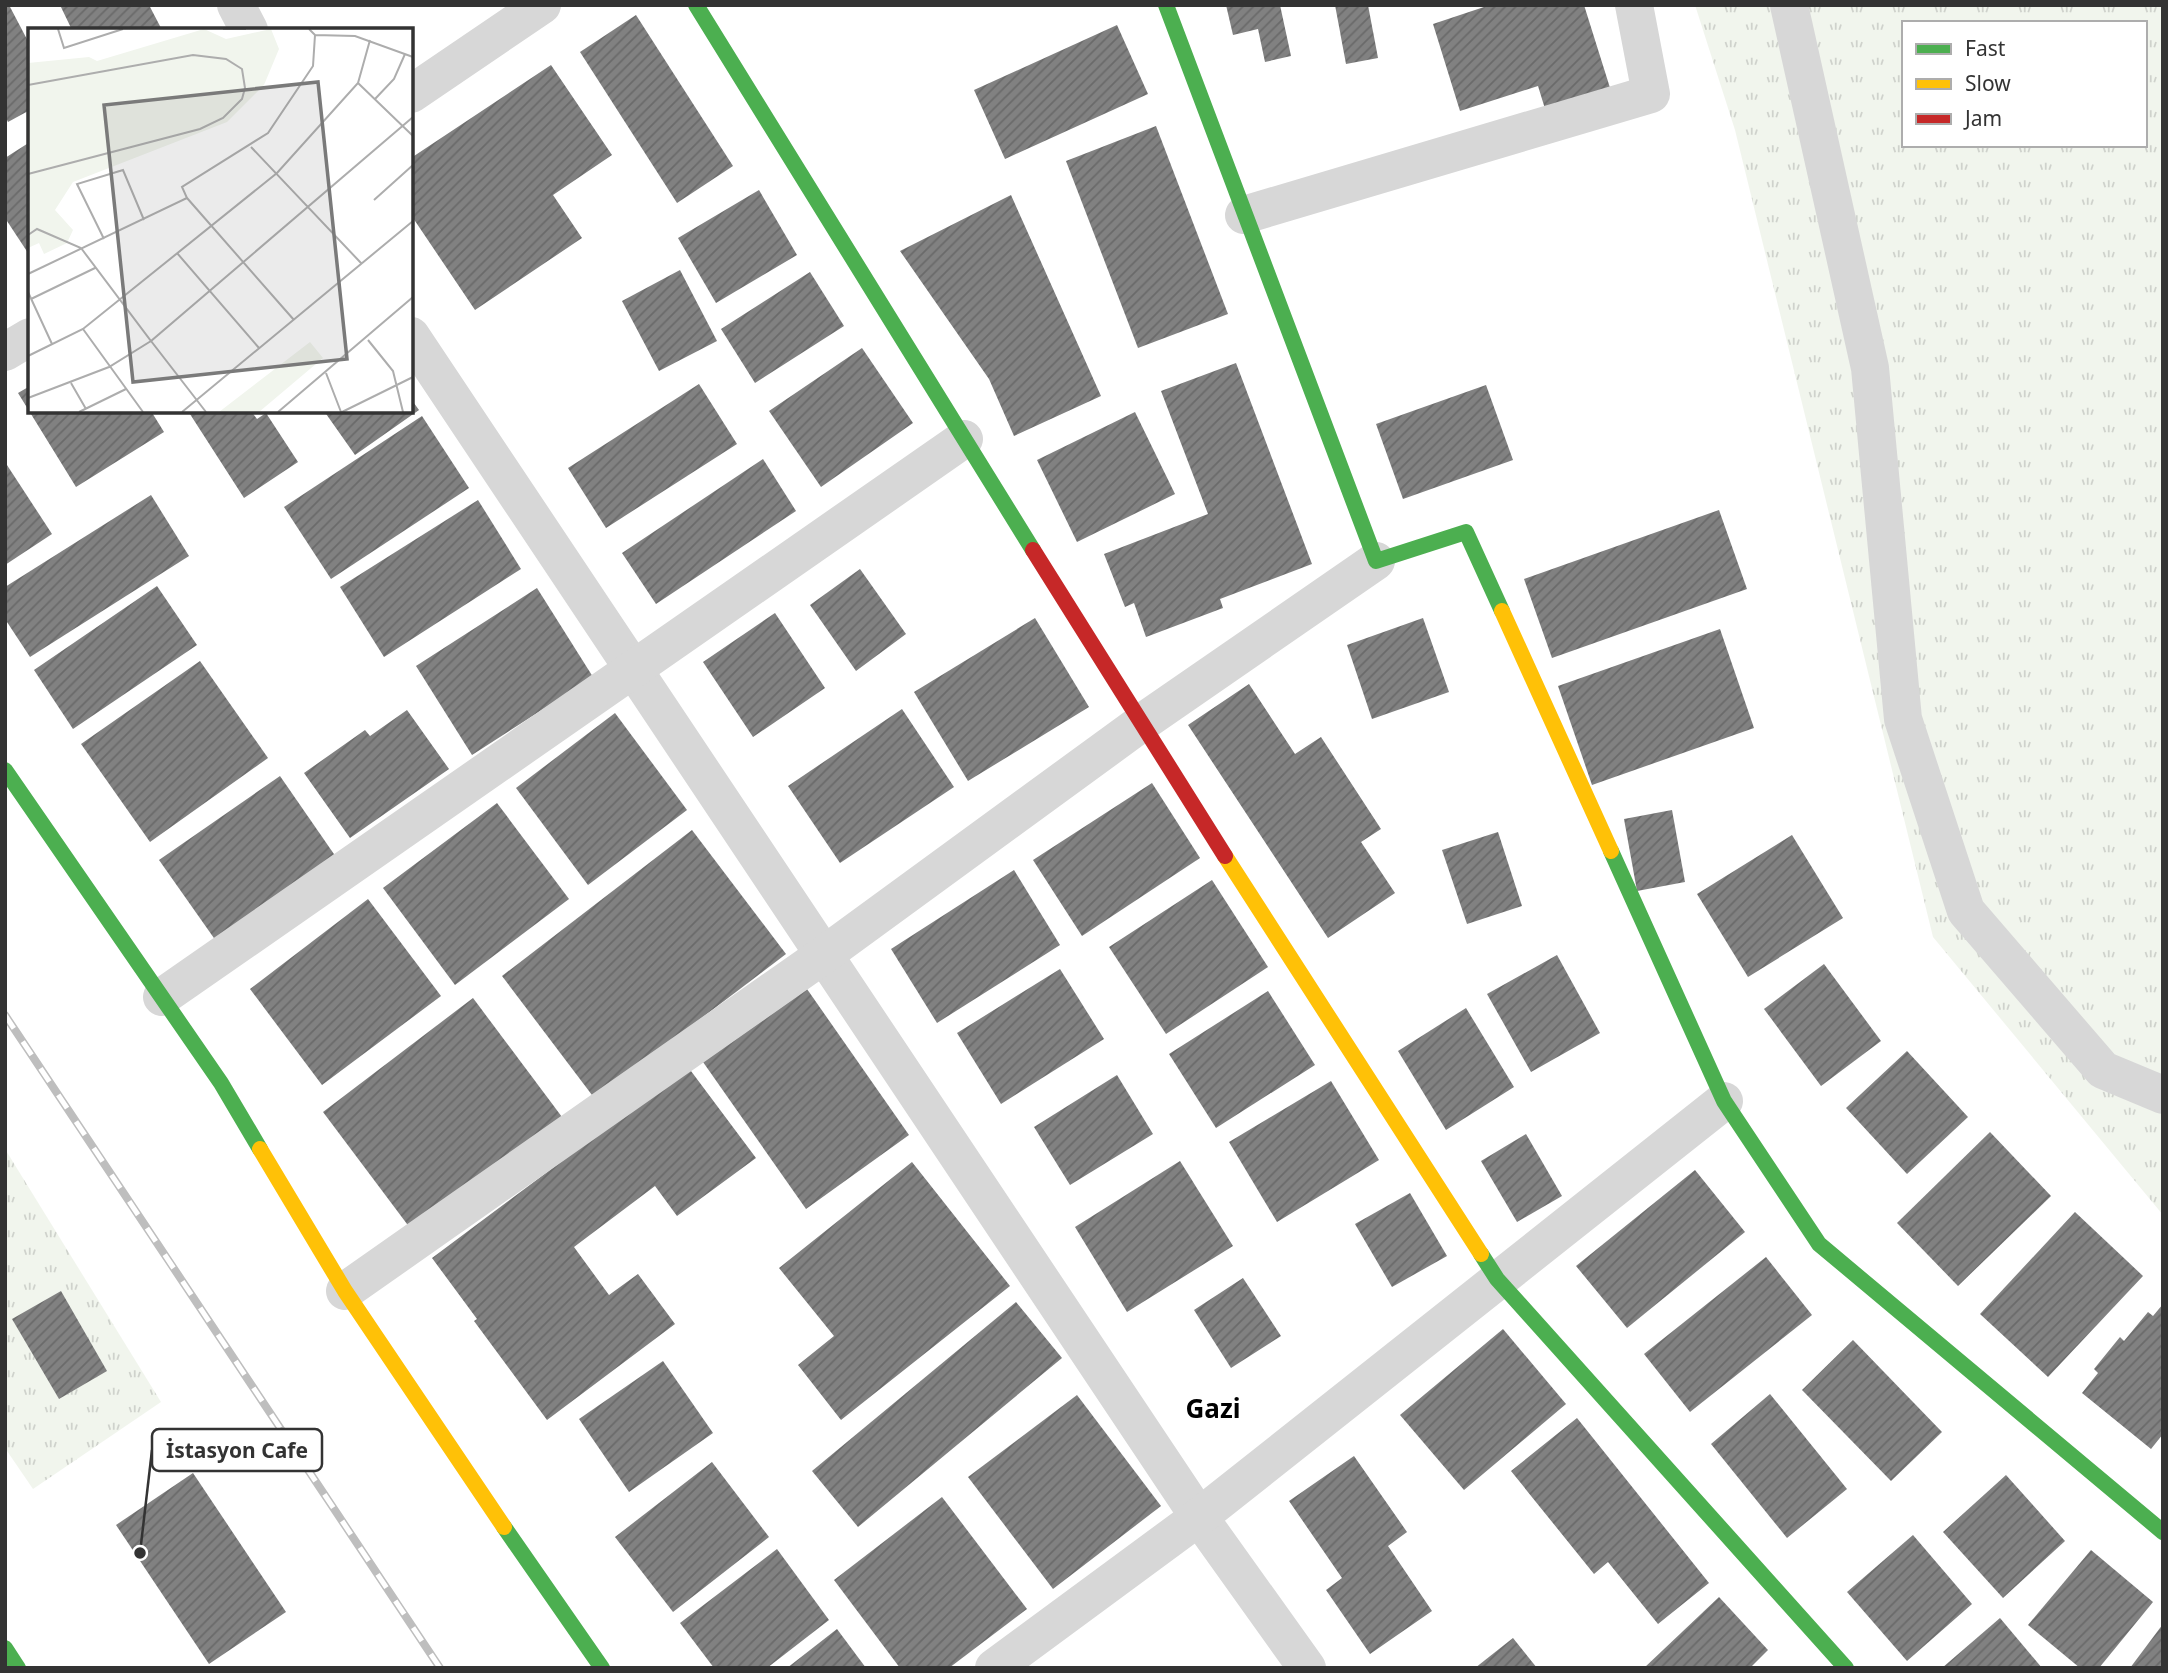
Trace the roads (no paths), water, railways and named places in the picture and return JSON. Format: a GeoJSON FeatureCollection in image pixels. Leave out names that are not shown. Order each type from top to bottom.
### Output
{"type":"FeatureCollection","features":[{"type":"Feature","properties":{"kind":"street"},"geometry":{"type":"LineString","coordinates":[[236,5],[248,28]]}},
{"type":"Feature","properties":{"kind":"street"},"geometry":{"type":"LineString","coordinates":[[413,93],[542,5]]}},
{"type":"Feature","properties":{"kind":"street"},"geometry":{"type":"LineString","coordinates":[[695,5],[1140,724],[1497,1279],[1846,1668]]}},
{"type":"Feature","properties":{"kind":"street"},"geometry":{"type":"LineString","coordinates":[[1166,5],[1376,561]]}},
{"type":"Feature","properties":{"kind":"street"},"geometry":{"type":"LineString","coordinates":[[1244,215],[1651,94],[1633,5]]}},
{"type":"Feature","properties":{"kind":"street"},"geometry":{"type":"LineString","coordinates":[[1789,5],[1870,368],[1903,719],[1966,911],[2103,1070],[2163,1095]]}},
{"type":"Feature","properties":{"kind":"street"},"geometry":{"type":"LineString","coordinates":[[5,352],[28,338]]}},
{"type":"Feature","properties":{"kind":"street"},"geometry":{"type":"LineString","coordinates":[[413,339],[1199,1517],[1307,1668]]}},
{"type":"Feature","properties":{"kind":"street"},"geometry":{"type":"LineString","coordinates":[[162,997],[964,439]]}},
{"type":"Feature","properties":{"kind":"street"},"geometry":{"type":"LineString","coordinates":[[345,1291],[825,954],[1140,724],[1376,561],[1466,532],[1724,1101],[1819,1244],[2163,1532]]}},
{"type":"Feature","properties":{"kind":"street"},"geometry":{"type":"LineString","coordinates":[[5,770],[221,1083],[345,1291],[602,1668]]}},
{"type":"Feature","properties":{"kind":"street"},"geometry":{"type":"LineString","coordinates":[[994,1668],[1199,1517],[1724,1101]]}},
{"type":"Feature","properties":{"kind":"street"},"geometry":{"type":"LineString","coordinates":[[5,1648],[18,1668]]}},
{"type":"Feature","properties":{"kind":"railway"},"geometry":{"type":"LineString","coordinates":[[5,1015],[440,1668]]}},
{"type":"Feature","properties":{"kind":"place","name":"İstasyon Cafe"},"geometry":{"type":"Point","coordinates":[140,1553]}},
{"type":"Feature","properties":{"kind":"district","name":"Gazi"},"geometry":{"type":"Point","coordinates":[1213,1408]}}]}
